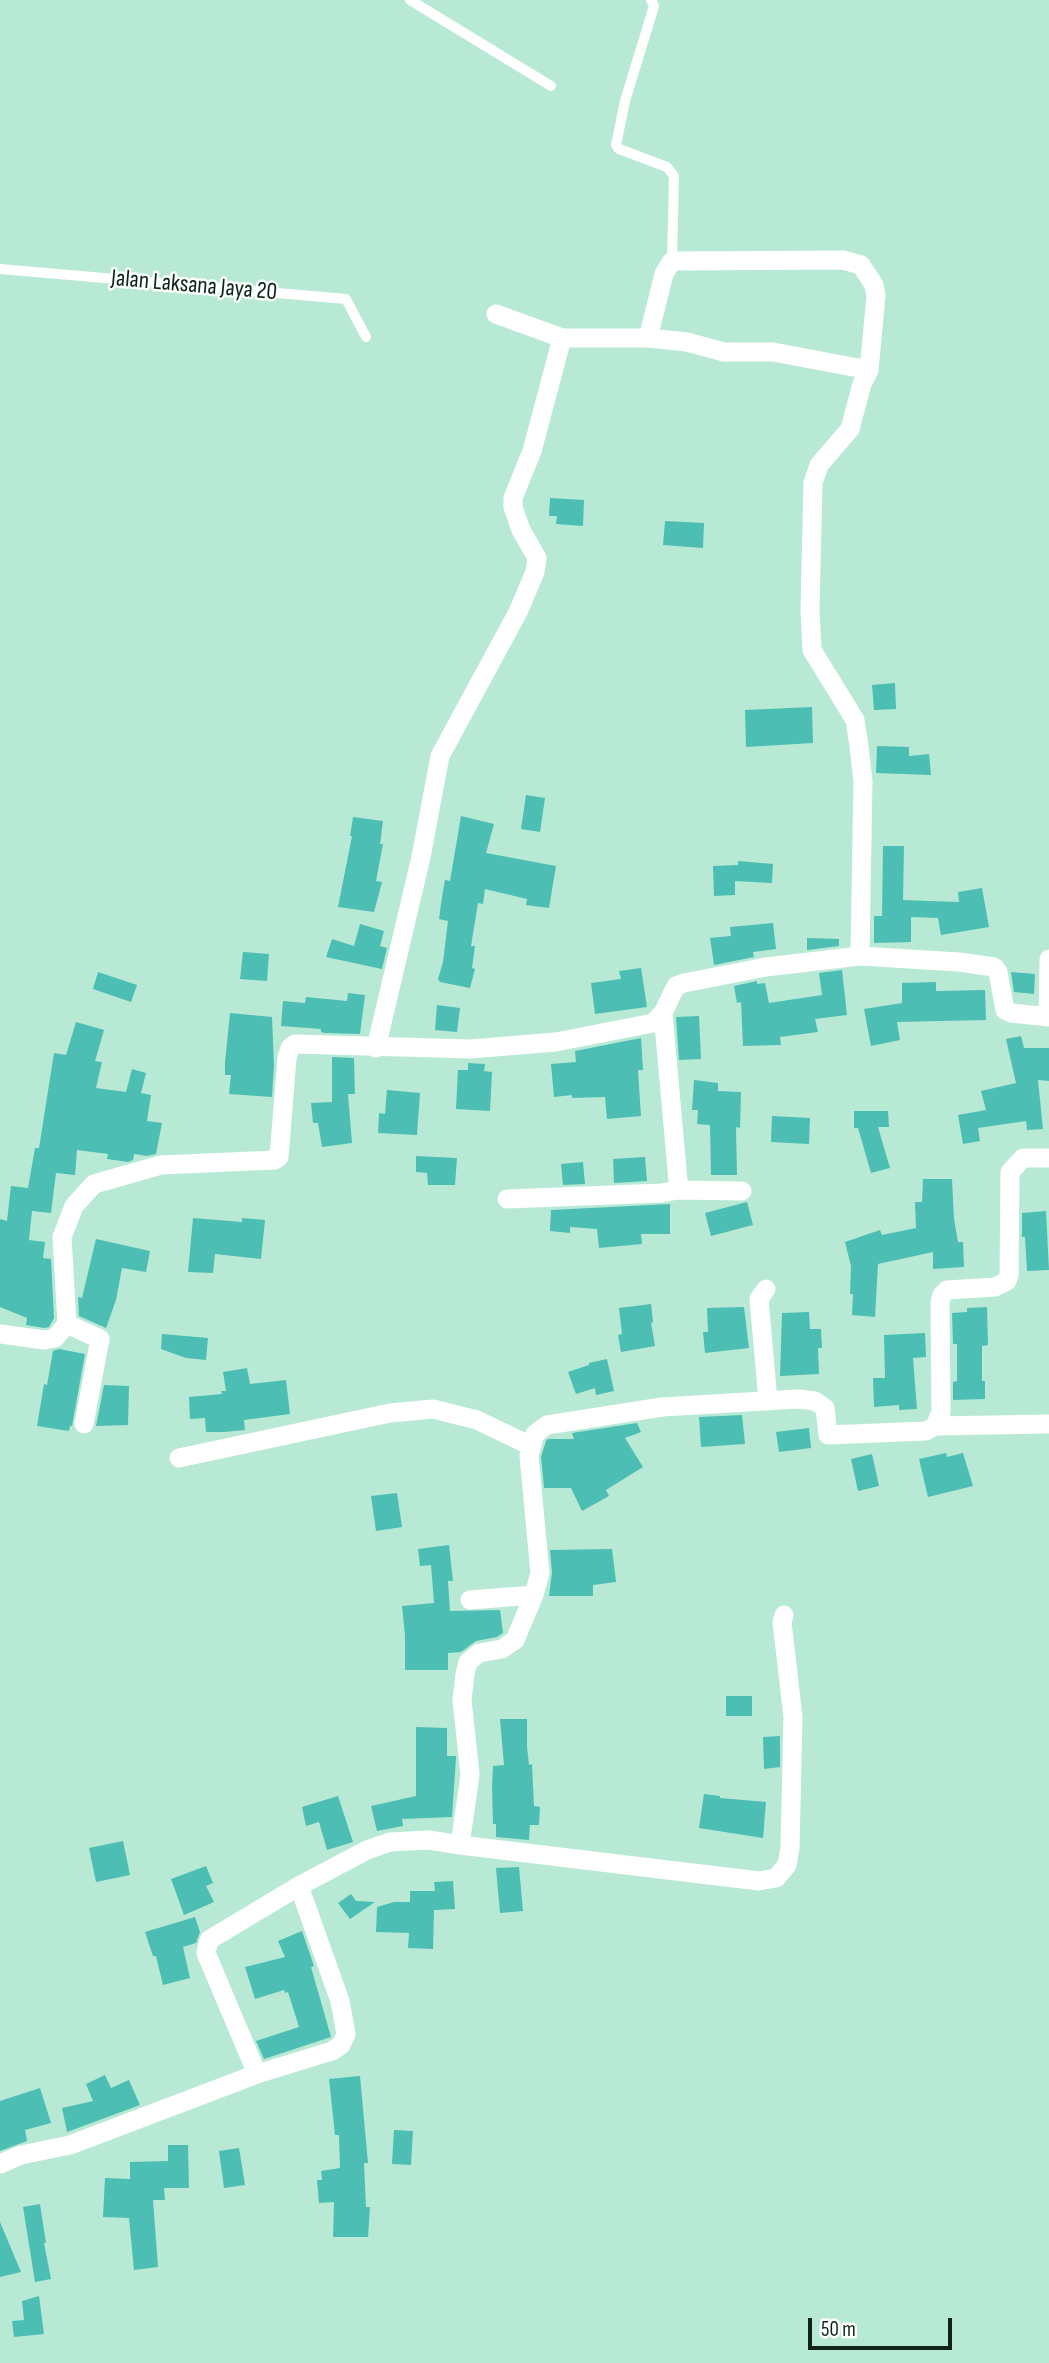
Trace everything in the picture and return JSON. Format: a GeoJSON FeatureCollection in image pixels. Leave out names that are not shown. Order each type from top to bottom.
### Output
{"type":"FeatureCollection","features":[{"type":"Feature","properties":{"kind":"street"},"geometry":{"type":"LineString","coordinates":[[648,338],[664,274],[672,261],[853,261],[861,265],[874,285],[876,296],[869,370],[862,384],[850,429],[819,465],[813,483],[810,610],[812,650],[855,720],[859,746],[863,780],[860,956]]}},
{"type":"Feature","properties":{"kind":"street"},"geometry":{"type":"LineString","coordinates":[[496,314],[562,338],[648,338],[687,342],[724,352],[772,352],[869,370]]}},
{"type":"Feature","properties":{"kind":"street"},"geometry":{"type":"LineString","coordinates":[[376,1048],[421,857],[440,756],[518,612],[535,572],[537,558],[521,530],[513,507],[513,498],[538,429],[562,338]]}},
{"type":"Feature","properties":{"kind":"street"},"geometry":{"type":"LineString","coordinates":[[0,1334],[44,1340],[55,1338],[67,1324],[62,1237],[74,1206],[93,1184],[161,1165],[275,1160],[280,1153],[287,1058],[290,1048],[295,1044],[470,1049],[556,1041],[653,1023],[663,1013],[676,986],[684,983],[766,967],[860,956],[959,962],[994,967],[998,972],[1005,1010],[1011,1013],[1048,1016],[1049,959]]}},
{"type":"Feature","properties":{"kind":"street"},"geometry":{"type":"LineString","coordinates":[[663,1013],[677,1190]]}},
{"type":"Feature","properties":{"kind":"street"},"geometry":{"type":"LineString","coordinates":[[935,1426],[940,1412],[942,1295],[947,1290],[995,1287],[1007,1281],[1010,1172],[1023,1158],[1049,1158]]}},
{"type":"Feature","properties":{"kind":"street"},"geometry":{"type":"LineString","coordinates":[[507,1199],[662,1193],[677,1190],[742,1191]]}},
{"type":"Feature","properties":{"kind":"street"},"geometry":{"type":"LineString","coordinates":[[766,1289],[759,1299],[768,1401]]}},
{"type":"Feature","properties":{"kind":"street"},"geometry":{"type":"LineString","coordinates":[[67,1324],[100,1339],[83,1424]]}},
{"type":"Feature","properties":{"kind":"street"},"geometry":{"type":"LineString","coordinates":[[460,1845],[470,1775],[462,1700],[465,1674],[468,1662],[479,1653],[502,1649],[515,1640],[534,1595],[540,1573],[529,1456],[536,1434],[547,1425],[662,1407],[799,1399],[815,1401],[825,1408],[828,1435],[926,1431],[935,1426],[1049,1424]]}},
{"type":"Feature","properties":{"kind":"street"},"geometry":{"type":"LineString","coordinates":[[178,1458],[390,1413],[433,1409],[477,1420],[531,1446]]}},
{"type":"Feature","properties":{"kind":"street"},"geometry":{"type":"LineString","coordinates":[[470,1600],[534,1595]]}},
{"type":"Feature","properties":{"kind":"street"},"geometry":{"type":"LineString","coordinates":[[257,2074],[206,1953],[209,1940],[299,1886],[367,1850],[390,1842],[429,1840],[759,1881],[776,1878],[787,1865],[790,1848],[793,1717],[782,1622],[784,1615]]}},
{"type":"Feature","properties":{"kind":"street"},"geometry":{"type":"LineString","coordinates":[[0,2164],[22,2155],[70,2145],[257,2074],[332,2051],[341,2045],[346,2034],[333,1978],[299,1886]]}},
{"type":"Feature","properties":{"kind":"lane"},"geometry":{"type":"LineString","coordinates":[[410,0],[551,86]]}},
{"type":"Feature","properties":{"kind":"lane"},"geometry":{"type":"LineString","coordinates":[[651,0],[654,6],[625,101],[616,145],[619,149],[667,167],[674,176],[672,261]]}},
{"type":"Feature","properties":{"kind":"lane","name":"Jalan Laksana Jaya 20"},"geometry":{"type":"LineString","coordinates":[[0,269],[346,299],[366,337]]}},
{"type":"Feature","properties":{"kind":"building"},"geometry":{"type":"Polygon","coordinates":[[[550,498],[584,500],[583,526],[556,524],[557,516],[549,516],[550,498]]]}},
{"type":"Feature","properties":{"kind":"building"},"geometry":{"type":"Polygon","coordinates":[[[665,521],[704,523],[703,548],[663,545],[665,521]]]}},
{"type":"Feature","properties":{"kind":"building"},"geometry":{"type":"Polygon","coordinates":[[[895,683],[896,709],[874,710],[872,685],[895,683]]]}},
{"type":"Feature","properties":{"kind":"building"},"geometry":{"type":"Polygon","coordinates":[[[812,707],[813,743],[746,747],[745,710],[812,707]]]}},
{"type":"Feature","properties":{"kind":"building"},"geometry":{"type":"Polygon","coordinates":[[[877,746],[909,747],[909,756],[929,754],[931,775],[876,773],[877,746]]]}},
{"type":"Feature","properties":{"kind":"building"},"geometry":{"type":"Polygon","coordinates":[[[526,795],[545,798],[540,832],[521,829],[526,795]]]}},
{"type":"Feature","properties":{"kind":"building"},"geometry":{"type":"Polygon","coordinates":[[[461,816],[494,824],[486,853],[556,866],[549,908],[526,905],[527,899],[485,889],[483,904],[478,903],[471,946],[475,946],[472,968],[475,969],[470,988],[440,982],[438,979],[448,921],[439,919],[442,897],[445,880],[450,881],[461,816]]]}},
{"type":"Feature","properties":{"kind":"building"},"geometry":{"type":"Polygon","coordinates":[[[353,817],[383,821],[380,844],[383,844],[376,881],[382,882],[374,912],[338,907],[352,836],[353,817]]]}},
{"type":"Feature","properties":{"kind":"building"},"geometry":{"type":"Polygon","coordinates":[[[883,846],[904,846],[903,900],[959,902],[958,892],[982,888],[989,927],[941,935],[938,918],[911,917],[911,942],[874,943],[874,916],[882,916],[883,846]]]}},
{"type":"Feature","properties":{"kind":"building"},"geometry":{"type":"Polygon","coordinates":[[[738,861],[773,864],[772,883],[735,881],[735,895],[714,896],[713,866],[738,865],[738,861]]]}},
{"type":"Feature","properties":{"kind":"building"},"geometry":{"type":"Polygon","coordinates":[[[773,923],[776,949],[753,952],[754,957],[714,965],[710,938],[731,936],[730,927],[773,923]]]}},
{"type":"Feature","properties":{"kind":"building"},"geometry":{"type":"Polygon","coordinates":[[[360,924],[384,931],[380,946],[387,948],[382,969],[326,957],[332,939],[354,946],[360,924]]]}},
{"type":"Feature","properties":{"kind":"building"},"geometry":{"type":"Polygon","coordinates":[[[807,938],[839,939],[839,946],[807,950],[807,938]]]}},
{"type":"Feature","properties":{"kind":"building"},"geometry":{"type":"Polygon","coordinates":[[[243,952],[269,954],[267,981],[240,979],[243,952]]]}},
{"type":"Feature","properties":{"kind":"building"},"geometry":{"type":"Polygon","coordinates":[[[641,968],[647,1007],[595,1014],[591,983],[621,979],[619,971],[641,968]]]}},
{"type":"Feature","properties":{"kind":"building"},"geometry":{"type":"Polygon","coordinates":[[[842,970],[847,1015],[815,1019],[818,1032],[780,1037],[781,1045],[743,1046],[741,1002],[737,1003],[734,986],[757,981],[757,984],[765,983],[769,1003],[822,995],[819,973],[842,970]]]}},
{"type":"Feature","properties":{"kind":"building"},"geometry":{"type":"Polygon","coordinates":[[[98,972],[137,985],[131,1002],[93,989],[98,972]]]}},
{"type":"Feature","properties":{"kind":"building"},"geometry":{"type":"Polygon","coordinates":[[[1011,972],[1035,974],[1034,994],[1014,992],[1011,972]]]}},
{"type":"Feature","properties":{"kind":"building"},"geometry":{"type":"Polygon","coordinates":[[[936,982],[936,991],[985,990],[986,1020],[897,1022],[900,1040],[871,1046],[864,1009],[902,1003],[902,983],[936,982]]]}},
{"type":"Feature","properties":{"kind":"building"},"geometry":{"type":"Polygon","coordinates":[[[348,993],[365,995],[360,1034],[325,1033],[321,1032],[321,1029],[281,1026],[283,1001],[305,1003],[306,997],[347,1001],[348,993]]]}},
{"type":"Feature","properties":{"kind":"building"},"geometry":{"type":"Polygon","coordinates":[[[437,1005],[460,1008],[457,1032],[435,1030],[437,1005]]]}},
{"type":"Feature","properties":{"kind":"building"},"geometry":{"type":"Polygon","coordinates":[[[230,1013],[272,1017],[272,1097],[229,1094],[231,1075],[225,1075],[225,1062],[230,1013]]]}},
{"type":"Feature","properties":{"kind":"building"},"geometry":{"type":"Polygon","coordinates":[[[699,1016],[701,1059],[679,1060],[676,1017],[699,1016]]]}},
{"type":"Feature","properties":{"kind":"building"},"geometry":{"type":"Polygon","coordinates":[[[76,1022],[104,1030],[95,1061],[102,1062],[96,1088],[126,1092],[132,1069],[146,1073],[141,1093],[151,1095],[147,1121],[162,1123],[156,1154],[134,1154],[133,1160],[128,1162],[107,1159],[108,1154],[77,1150],[75,1175],[56,1173],[51,1213],[32,1211],[29,1240],[45,1242],[43,1258],[51,1259],[54,1318],[49,1327],[44,1328],[26,1325],[27,1318],[0,1307],[0,1219],[7,1221],[11,1186],[28,1188],[35,1148],[39,1148],[54,1053],[66,1055],[76,1022]]]}},
{"type":"Feature","properties":{"kind":"building"},"geometry":{"type":"Polygon","coordinates":[[[1021,1036],[1024,1048],[1049,1048],[1049,1081],[1038,1080],[1043,1129],[1027,1130],[1026,1121],[978,1128],[980,1141],[963,1144],[958,1115],[986,1110],[981,1091],[1016,1083],[1006,1039],[1021,1036]]]}},
{"type":"Feature","properties":{"kind":"building"},"geometry":{"type":"Polygon","coordinates":[[[641,1038],[643,1070],[638,1070],[641,1116],[607,1119],[605,1097],[554,1097],[551,1064],[576,1062],[575,1051],[641,1038]]]}},
{"type":"Feature","properties":{"kind":"building"},"geometry":{"type":"Polygon","coordinates":[[[332,1057],[354,1058],[355,1094],[348,1094],[352,1143],[322,1147],[318,1123],[313,1123],[311,1103],[332,1102],[332,1057]]]}},
{"type":"Feature","properties":{"kind":"building"},"geometry":{"type":"Polygon","coordinates":[[[468,1063],[485,1064],[484,1071],[492,1072],[490,1111],[456,1109],[458,1070],[468,1070],[468,1063]]]}},
{"type":"Feature","properties":{"kind":"building"},"geometry":{"type":"Polygon","coordinates":[[[694,1080],[718,1083],[718,1091],[741,1092],[740,1128],[736,1127],[737,1175],[711,1175],[710,1125],[697,1124],[698,1110],[692,1110],[694,1080]]]}},
{"type":"Feature","properties":{"kind":"building"},"geometry":{"type":"Polygon","coordinates":[[[387,1090],[420,1093],[417,1135],[378,1133],[379,1113],[385,1114],[387,1090]]]}},
{"type":"Feature","properties":{"kind":"building"},"geometry":{"type":"Polygon","coordinates":[[[854,1111],[888,1111],[889,1127],[878,1127],[890,1168],[871,1173],[858,1128],[854,1128],[854,1111]]]}},
{"type":"Feature","properties":{"kind":"building"},"geometry":{"type":"Polygon","coordinates":[[[772,1116],[810,1118],[809,1144],[771,1142],[772,1116]]]}},
{"type":"Feature","properties":{"kind":"building"},"geometry":{"type":"Polygon","coordinates":[[[416,1156],[457,1158],[455,1185],[428,1185],[427,1173],[416,1172],[416,1156]]]}},
{"type":"Feature","properties":{"kind":"building"},"geometry":{"type":"Polygon","coordinates":[[[645,1157],[647,1181],[614,1183],[613,1159],[645,1157]]]}},
{"type":"Feature","properties":{"kind":"building"},"geometry":{"type":"Polygon","coordinates":[[[583,1162],[585,1184],[563,1185],[561,1164],[583,1162]]]}},
{"type":"Feature","properties":{"kind":"building"},"geometry":{"type":"Polygon","coordinates":[[[923,1179],[952,1179],[954,1219],[958,1242],[963,1242],[964,1267],[933,1269],[933,1252],[878,1264],[875,1317],[852,1315],[851,1266],[845,1242],[880,1230],[882,1235],[916,1228],[915,1202],[922,1202],[923,1179]]]}},
{"type":"Feature","properties":{"kind":"building"},"geometry":{"type":"Polygon","coordinates":[[[747,1202],[753,1225],[711,1236],[705,1213],[747,1202]]]}},
{"type":"Feature","properties":{"kind":"building"},"geometry":{"type":"Polygon","coordinates":[[[670,1204],[670,1234],[641,1234],[642,1244],[599,1248],[597,1229],[570,1227],[570,1233],[550,1231],[551,1210],[670,1204]]]}},
{"type":"Feature","properties":{"kind":"building"},"geometry":{"type":"Polygon","coordinates":[[[1046,1211],[1049,1270],[1027,1271],[1022,1213],[1046,1211]]]}},
{"type":"Feature","properties":{"kind":"building"},"geometry":{"type":"Polygon","coordinates":[[[193,1218],[242,1222],[242,1218],[265,1220],[261,1259],[215,1254],[213,1273],[188,1272],[193,1218]]]}},
{"type":"Feature","properties":{"kind":"building"},"geometry":{"type":"Polygon","coordinates":[[[96,1239],[150,1251],[146,1272],[122,1268],[116,1300],[106,1328],[79,1316],[78,1297],[82,1298],[96,1239]]]}},
{"type":"Feature","properties":{"kind":"building"},"geometry":{"type":"Polygon","coordinates":[[[651,1304],[655,1346],[621,1352],[618,1335],[622,1334],[619,1308],[651,1304]]]}},
{"type":"Feature","properties":{"kind":"building"},"geometry":{"type":"Polygon","coordinates":[[[744,1307],[749,1348],[705,1353],[703,1332],[708,1332],[707,1308],[744,1307]]]}},
{"type":"Feature","properties":{"kind":"building"},"geometry":{"type":"Polygon","coordinates":[[[987,1307],[988,1345],[982,1346],[985,1399],[953,1400],[953,1382],[957,1381],[957,1344],[953,1344],[952,1313],[967,1312],[967,1308],[987,1307]]]}},
{"type":"Feature","properties":{"kind":"building"},"geometry":{"type":"Polygon","coordinates":[[[809,1312],[810,1329],[821,1329],[822,1348],[818,1348],[819,1374],[780,1376],[782,1313],[809,1312]]]}},
{"type":"Feature","properties":{"kind":"building"},"geometry":{"type":"Polygon","coordinates":[[[925,1333],[926,1357],[913,1358],[917,1409],[899,1410],[899,1405],[874,1407],[873,1378],[885,1378],[884,1335],[925,1333]]]}},
{"type":"Feature","properties":{"kind":"building"},"geometry":{"type":"Polygon","coordinates":[[[162,1334],[208,1338],[206,1360],[186,1358],[161,1349],[162,1334]]]}},
{"type":"Feature","properties":{"kind":"building"},"geometry":{"type":"Polygon","coordinates":[[[59,1349],[85,1354],[69,1431],[37,1426],[53,1351],[59,1349]]]}},
{"type":"Feature","properties":{"kind":"building"},"geometry":{"type":"Polygon","coordinates":[[[607,1359],[614,1391],[596,1395],[595,1388],[576,1394],[568,1372],[607,1359]]]}},
{"type":"Feature","properties":{"kind":"building"},"geometry":{"type":"Polygon","coordinates":[[[247,1368],[250,1384],[286,1380],[290,1414],[244,1420],[245,1430],[224,1432],[206,1432],[205,1418],[190,1419],[189,1397],[222,1394],[221,1391],[226,1391],[223,1372],[247,1368]]]}},
{"type":"Feature","properties":{"kind":"building"},"geometry":{"type":"Polygon","coordinates":[[[104,1385],[129,1386],[128,1425],[96,1426],[104,1385]]]}},
{"type":"Feature","properties":{"kind":"building"},"geometry":{"type":"Polygon","coordinates":[[[742,1415],[745,1444],[701,1447],[699,1417],[742,1415]]]}},
{"type":"Feature","properties":{"kind":"building"},"geometry":{"type":"Polygon","coordinates":[[[637,1423],[641,1432],[625,1438],[643,1467],[606,1490],[609,1496],[582,1511],[571,1488],[544,1488],[541,1457],[548,1439],[574,1439],[572,1433],[637,1423]]]}},
{"type":"Feature","properties":{"kind":"building"},"geometry":{"type":"Polygon","coordinates":[[[809,1428],[811,1448],[779,1452],[776,1432],[809,1428]]]}},
{"type":"Feature","properties":{"kind":"building"},"geometry":{"type":"Polygon","coordinates":[[[946,1453],[947,1457],[963,1453],[973,1486],[928,1497],[919,1459],[946,1453]]]}},
{"type":"Feature","properties":{"kind":"building"},"geometry":{"type":"Polygon","coordinates":[[[872,1454],[879,1486],[858,1491],[851,1459],[872,1454]]]}},
{"type":"Feature","properties":{"kind":"building"},"geometry":{"type":"Polygon","coordinates":[[[397,1493],[402,1527],[376,1531],[371,1496],[397,1493]]]}},
{"type":"Feature","properties":{"kind":"building"},"geometry":{"type":"Polygon","coordinates":[[[449,1545],[453,1581],[448,1581],[450,1611],[500,1610],[503,1633],[497,1637],[476,1641],[461,1652],[448,1653],[448,1670],[405,1670],[402,1606],[434,1603],[431,1565],[420,1566],[418,1549],[449,1545]]]}},
{"type":"Feature","properties":{"kind":"building"},"geometry":{"type":"Polygon","coordinates":[[[612,1549],[616,1582],[593,1585],[593,1596],[549,1596],[552,1572],[550,1550],[612,1549]]]}},
{"type":"Feature","properties":{"kind":"building"},"geometry":{"type":"Polygon","coordinates":[[[726,1696],[752,1696],[752,1716],[726,1716],[726,1696]]]}},
{"type":"Feature","properties":{"kind":"building"},"geometry":{"type":"Polygon","coordinates":[[[500,1719],[527,1719],[527,1747],[529,1765],[532,1764],[534,1806],[540,1807],[539,1825],[530,1825],[529,1840],[496,1837],[492,1788],[493,1766],[504,1765],[500,1719]]]}},
{"type":"Feature","properties":{"kind":"building"},"geometry":{"type":"Polygon","coordinates":[[[416,1727],[447,1728],[447,1756],[456,1756],[452,1817],[402,1819],[403,1826],[377,1831],[371,1806],[416,1796],[416,1727]]]}},
{"type":"Feature","properties":{"kind":"building"},"geometry":{"type":"Polygon","coordinates":[[[780,1736],[780,1767],[764,1769],[763,1737],[780,1736]]]}},
{"type":"Feature","properties":{"kind":"building"},"geometry":{"type":"Polygon","coordinates":[[[704,1794],[766,1802],[763,1838],[699,1828],[704,1794]]]}},
{"type":"Feature","properties":{"kind":"building"},"geometry":{"type":"Polygon","coordinates":[[[338,1796],[353,1842],[327,1850],[319,1822],[306,1826],[302,1807],[338,1796]]]}},
{"type":"Feature","properties":{"kind":"building"},"geometry":{"type":"Polygon","coordinates":[[[123,1841],[130,1875],[96,1882],[89,1848],[123,1841]]]}},
{"type":"Feature","properties":{"kind":"building"},"geometry":{"type":"Polygon","coordinates":[[[206,1866],[213,1883],[206,1886],[214,1902],[184,1915],[171,1879],[206,1866]]]}},
{"type":"Feature","properties":{"kind":"building"},"geometry":{"type":"Polygon","coordinates":[[[519,1867],[523,1911],[500,1913],[496,1868],[519,1867]]]}},
{"type":"Feature","properties":{"kind":"building"},"geometry":{"type":"Polygon","coordinates":[[[453,1881],[455,1909],[434,1910],[433,1949],[408,1948],[409,1933],[376,1932],[377,1907],[394,1902],[410,1902],[410,1891],[435,1891],[434,1882],[453,1881]]]}},
{"type":"Feature","properties":{"kind":"building"},"geometry":{"type":"Polygon","coordinates":[[[351,1894],[356,1901],[375,1902],[350,1919],[338,1903],[351,1894]]]}},
{"type":"Feature","properties":{"kind":"building"},"geometry":{"type":"Polygon","coordinates":[[[195,1917],[200,1932],[196,1943],[183,1947],[190,1978],[163,1985],[156,1956],[153,1956],[145,1932],[195,1917]]]}},
{"type":"Feature","properties":{"kind":"building"},"geometry":{"type":"Polygon","coordinates":[[[302,1931],[314,1966],[311,1967],[331,2037],[264,2059],[256,2041],[299,2027],[288,1992],[285,1993],[284,1990],[255,1999],[245,1967],[285,1957],[278,1941],[302,1931]]]}},
{"type":"Feature","properties":{"kind":"building"},"geometry":{"type":"Polygon","coordinates":[[[105,2075],[111,2088],[129,2080],[140,2105],[67,2132],[62,2108],[93,2101],[86,2084],[105,2075]]]}},
{"type":"Feature","properties":{"kind":"building"},"geometry":{"type":"Polygon","coordinates":[[[360,2076],[368,2163],[364,2163],[366,2207],[370,2207],[368,2237],[333,2237],[334,2202],[319,2203],[317,2180],[322,2180],[321,2171],[340,2168],[339,2135],[335,2135],[329,2079],[360,2076]]]}},
{"type":"Feature","properties":{"kind":"building"},"geometry":{"type":"Polygon","coordinates":[[[40,2088],[51,2123],[25,2130],[27,2141],[0,2151],[0,2101],[40,2088]]]}},
{"type":"Feature","properties":{"kind":"building"},"geometry":{"type":"Polygon","coordinates":[[[394,2130],[413,2131],[411,2165],[392,2164],[394,2130]]]}},
{"type":"Feature","properties":{"kind":"building"},"geometry":{"type":"Polygon","coordinates":[[[168,2145],[188,2145],[189,2188],[164,2188],[165,2200],[153,2200],[158,2267],[134,2270],[129,2218],[103,2217],[105,2178],[130,2179],[130,2162],[168,2161],[168,2145]]]}},
{"type":"Feature","properties":{"kind":"building"},"geometry":{"type":"Polygon","coordinates":[[[239,2148],[245,2185],[224,2188],[219,2151],[239,2148]]]}},
{"type":"Feature","properties":{"kind":"building"},"geometry":{"type":"Polygon","coordinates":[[[40,2204],[51,2279],[35,2282],[23,2207],[40,2204]]]}},
{"type":"Feature","properties":{"kind":"building"},"geometry":{"type":"Polygon","coordinates":[[[0,2222],[21,2272],[0,2277],[0,2222]]]}},
{"type":"Feature","properties":{"kind":"building"},"geometry":{"type":"Polygon","coordinates":[[[39,2296],[44,2334],[14,2337],[12,2321],[24,2320],[22,2301],[39,2296]]]}}]}
